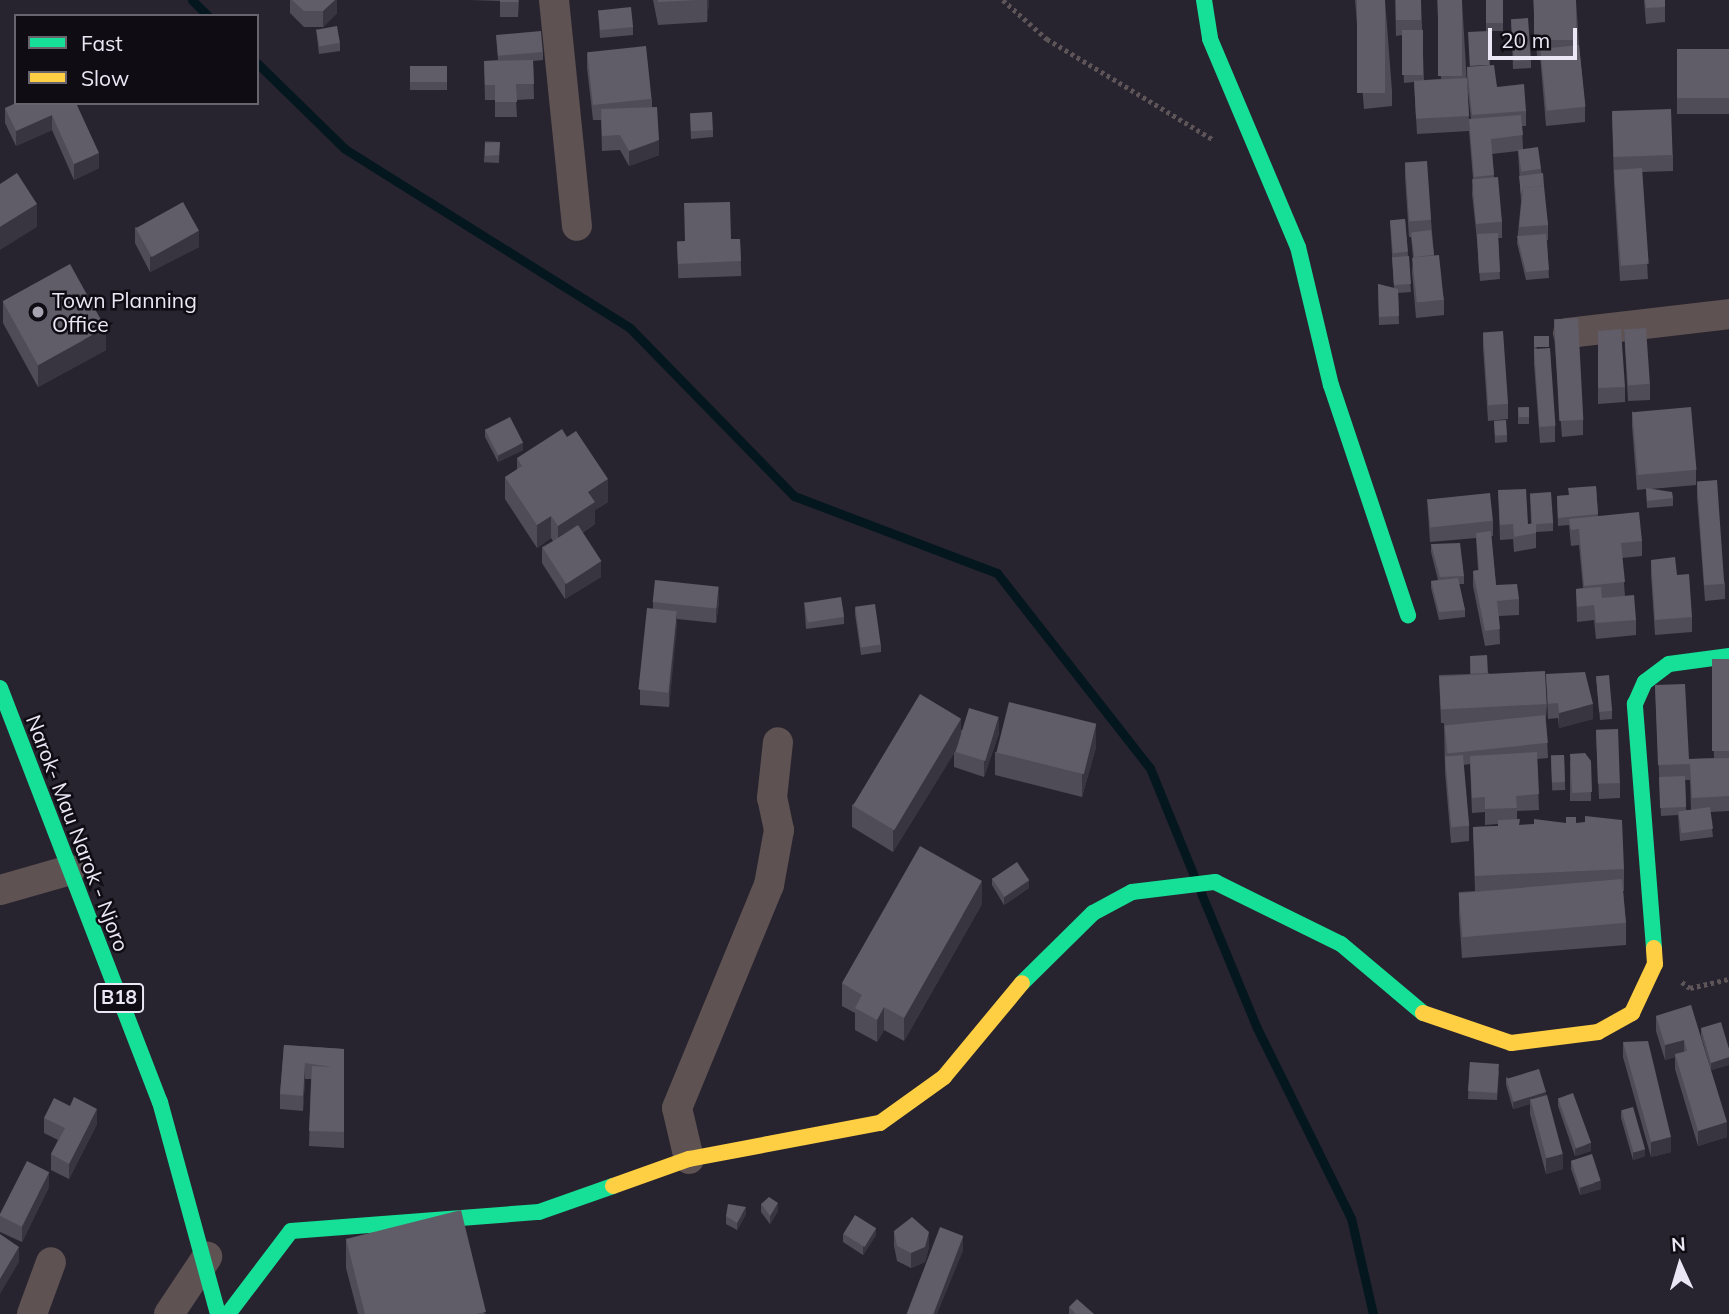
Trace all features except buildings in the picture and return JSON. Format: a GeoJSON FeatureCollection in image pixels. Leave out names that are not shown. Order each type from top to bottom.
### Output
{"type":"FeatureCollection","features":[{"type":"Feature","properties":{"kind":"main road"},"geometry":{"type":"LineString","coordinates":[[1204,0],[1210,39],[1298,247],[1331,385],[1408,614]]}},
{"type":"Feature","properties":{"kind":"main road"},"geometry":{"type":"LineString","coordinates":[[228,1314],[291,1231],[539,1212],[689,1159],[880,1123],[944,1077],[1030,973],[1093,913],[1132,892],[1215,882],[1341,944],[1413,1010],[1511,1043],[1583,1037],[1632,1013],[1655,964],[1636,704],[1645,682],[1669,664],[1729,656]]}},
{"type":"Feature","properties":{"kind":"main road","name":"Narok- Mau Narok - Njoro"},"geometry":{"type":"LineString","coordinates":[[0,688],[160,1102],[207,1256],[218,1314]]}},
{"type":"Feature","properties":{"kind":"street"},"geometry":{"type":"LineString","coordinates":[[554,0],[576,226]]}},
{"type":"Feature","properties":{"kind":"street"},"geometry":{"type":"LineString","coordinates":[[1567,333],[1729,314]]}},
{"type":"Feature","properties":{"kind":"street"},"geometry":{"type":"LineString","coordinates":[[689,1159],[677,1108],[769,885],[779,830],[772,797],[778,742]]}},
{"type":"Feature","properties":{"kind":"street"},"geometry":{"type":"LineString","coordinates":[[0,890],[70,870]]}},
{"type":"Feature","properties":{"kind":"street"},"geometry":{"type":"LineString","coordinates":[[169,1314],[207,1256]]}},
{"type":"Feature","properties":{"kind":"street"},"geometry":{"type":"LineString","coordinates":[[32,1314],[51,1262]]}},
{"type":"Feature","properties":{"kind":"path"},"geometry":{"type":"LineString","coordinates":[[1003,0],[1047,39],[1224,147]]}},
{"type":"Feature","properties":{"kind":"path"},"geometry":{"type":"LineString","coordinates":[[1655,964],[1690,988],[1729,979]]}},
{"type":"Feature","properties":{"kind":"waterway"},"geometry":{"type":"LineString","coordinates":[[192,0],[206,14]]}},
{"type":"Feature","properties":{"kind":"waterway"},"geometry":{"type":"LineString","coordinates":[[259,65],[345,149],[630,328],[794,496],[997,573],[1150,768],[1194,876]]}},
{"type":"Feature","properties":{"kind":"waterway"},"geometry":{"type":"LineString","coordinates":[[1201,893],[1257,1028],[1351,1218],[1373,1314]]}},
{"type":"Feature","properties":{"kind":"traffic: fast"},"geometry":{"type":"LineString","coordinates":[[1204,0],[1210,39],[1298,247],[1331,385],[1408,615]]}},
{"type":"Feature","properties":{"kind":"traffic: fast"},"geometry":{"type":"LineString","coordinates":[[1654,948],[1635,704],[1645,682],[1669,664],[1729,656]]}},
{"type":"Feature","properties":{"kind":"traffic: fast"},"geometry":{"type":"LineString","coordinates":[[0,688],[160,1102],[218,1314]]}},
{"type":"Feature","properties":{"kind":"traffic: fast"},"geometry":{"type":"LineString","coordinates":[[1022,983],[1093,913],[1132,892],[1215,882],[1341,944],[1423,1013]]}},
{"type":"Feature","properties":{"kind":"traffic: fast"},"geometry":{"type":"LineString","coordinates":[[228,1314],[291,1231],[539,1212],[613,1186]]}},
{"type":"Feature","properties":{"kind":"traffic: slow"},"geometry":{"type":"LineString","coordinates":[[1423,1013],[1511,1043],[1598,1032],[1632,1013],[1655,964],[1654,948]]}},
{"type":"Feature","properties":{"kind":"traffic: slow"},"geometry":{"type":"LineString","coordinates":[[613,1186],[689,1159],[880,1123],[944,1077],[1022,983]]}},
{"type":"Feature","properties":{"kind":"place","name":"Town Planning Office"},"geometry":{"type":"Point","coordinates":[38,312]}}]}
